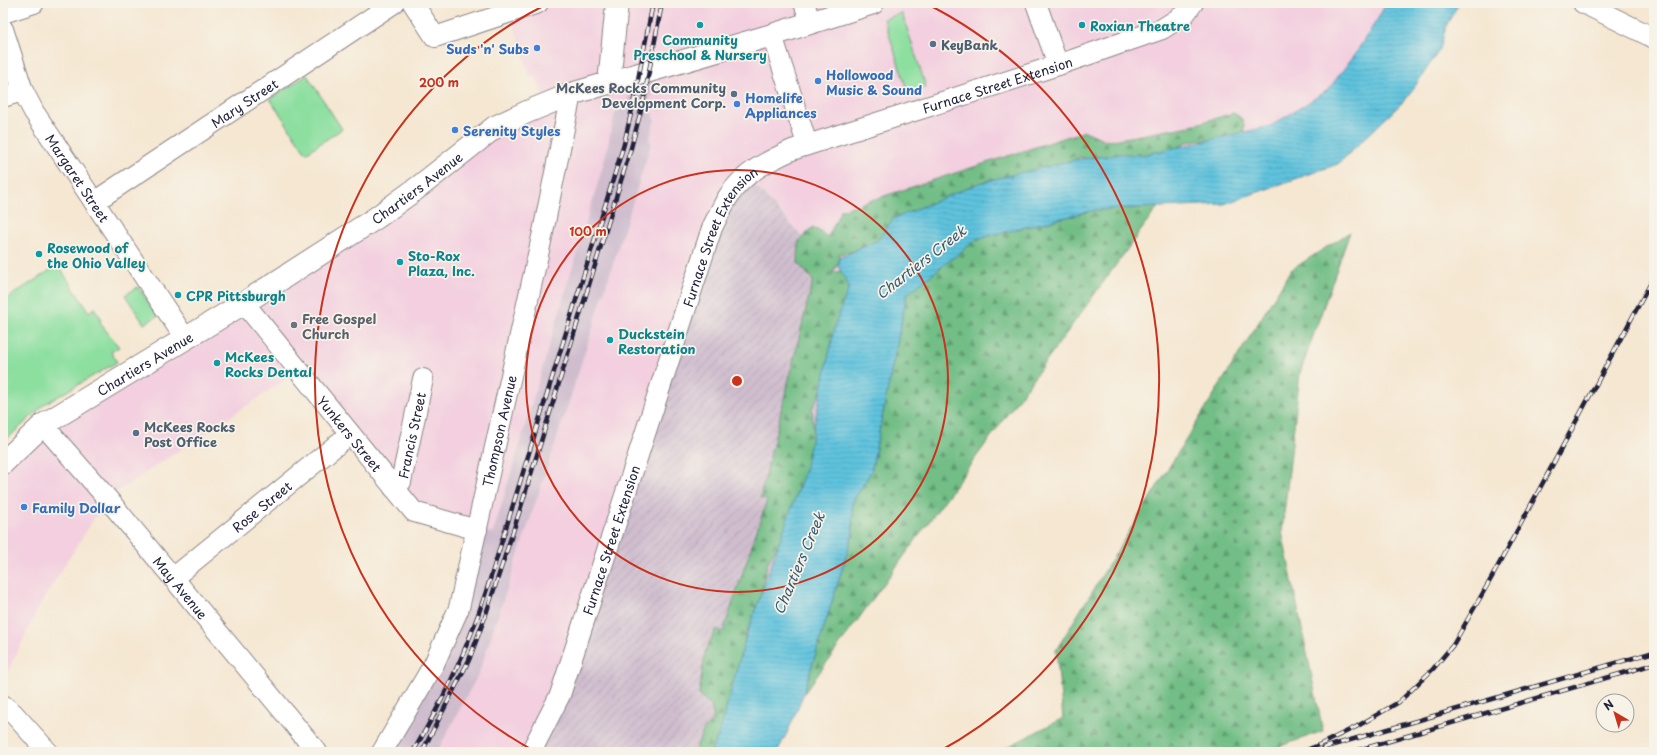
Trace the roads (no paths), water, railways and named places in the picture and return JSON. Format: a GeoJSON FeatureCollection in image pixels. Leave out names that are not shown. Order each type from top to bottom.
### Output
{"type":"FeatureCollection","features":[{"type":"Feature","properties":{"kind":"main road"},"geometry":{"type":"LineString","coordinates":[[608,83],[617,3]]}},
{"type":"Feature","properties":{"kind":"main road","name":"Chartiers Avenue"},"geometry":{"type":"LineString","coordinates":[[3,463],[43,425],[244,303],[376,218],[420,186],[495,127],[570,94],[772,35],[808,13],[873,3]]}},
{"type":"Feature","properties":{"kind":"street"},"geometry":{"type":"LineString","coordinates":[[3,13],[34,3]]}},
{"type":"Feature","properties":{"kind":"street","name":"Mary Street"},"geometry":{"type":"LineString","coordinates":[[94,202],[394,3]]}},
{"type":"Feature","properties":{"kind":"street"},"geometry":{"type":"LineString","coordinates":[[413,3],[435,37],[538,3]]}},
{"type":"Feature","properties":{"kind":"street"},"geometry":{"type":"LineString","coordinates":[[1036,3],[1058,65]]}},
{"type":"Feature","properties":{"kind":"street","name":"Furnace Street Extension"},"geometry":{"type":"LineString","coordinates":[[531,752],[560,696],[712,228],[728,196],[746,176],[774,158],[807,144],[1058,65],[1162,30],[1184,15],[1193,3]]}},
{"type":"Feature","properties":{"kind":"street"},"geometry":{"type":"LineString","coordinates":[[1583,3],[1654,38]]}},
{"type":"Feature","properties":{"kind":"street","name":"Margaret Street"},"geometry":{"type":"LineString","coordinates":[[3,29],[24,91],[34,112],[185,338]]}},
{"type":"Feature","properties":{"kind":"street"},"geometry":{"type":"LineString","coordinates":[[772,35],[807,144]]}},
{"type":"Feature","properties":{"kind":"street"},"geometry":{"type":"LineString","coordinates":[[3,98],[24,91]]}},
{"type":"Feature","properties":{"kind":"street","name":"Thompson Avenue"},"geometry":{"type":"LineString","coordinates":[[382,752],[434,664],[459,608],[542,237],[570,94]]}},
{"type":"Feature","properties":{"kind":"street","name":"Yunkers Street"},"geometry":{"type":"LineString","coordinates":[[244,303],[414,512],[477,530]]}},
{"type":"Feature","properties":{"kind":"street","name":"Francis Street"},"geometry":{"type":"LineString","coordinates":[[394,488],[401,482],[422,379]]}},
{"type":"Feature","properties":{"kind":"street","name":"May Avenue"},"geometry":{"type":"LineString","coordinates":[[43,425],[107,498],[317,752]]}},
{"type":"Feature","properties":{"kind":"street","name":"Rose Street"},"geometry":{"type":"LineString","coordinates":[[173,578],[350,434]]}},
{"type":"Feature","properties":{"kind":"street"},"geometry":{"type":"LineString","coordinates":[[3,704],[48,752]]}},
{"type":"Feature","properties":{"kind":"water","name":"Chartiers Creek"},"geometry":{"type":"Polygon","coordinates":[[[1386,3],[1459,3],[1446,26],[1440,49],[1407,98],[1338,164],[1224,204],[1095,210],[977,239],[907,294],[871,472],[852,503],[853,534],[803,695],[788,731],[777,752],[711,752],[720,731],[746,636],[805,470],[835,325],[849,287],[838,266],[839,258],[878,240],[893,219],[979,183],[1074,160],[1121,154],[1143,155],[1271,126],[1328,90],[1355,54],[1386,3]]]}},
{"type":"Feature","properties":{"kind":"railway"},"geometry":{"type":"LineString","coordinates":[[413,752],[439,705],[457,668],[475,624],[490,581],[624,144],[653,3]]}},
{"type":"Feature","properties":{"kind":"railway"},"geometry":{"type":"LineString","coordinates":[[422,752],[469,660],[485,617],[520,510],[631,148],[643,103],[662,3]]}},
{"type":"Feature","properties":{"kind":"railway"},"geometry":{"type":"LineString","coordinates":[[1301,752],[1356,727],[1399,702],[1433,669],[1453,645],[1492,577],[1654,277]]}},
{"type":"Feature","properties":{"kind":"railway"},"geometry":{"type":"LineString","coordinates":[[1323,748],[1654,652]]}},
{"type":"Feature","properties":{"kind":"railway"},"geometry":{"type":"LineString","coordinates":[[1352,752],[1654,664]]}},
{"type":"Feature","properties":{"kind":"place","name":"Community Preschool & Nursery"},"geometry":{"type":"Point","coordinates":[700,25]}},
{"type":"Feature","properties":{"kind":"place","name":"Roxian Theatre"},"geometry":{"type":"Point","coordinates":[1082,25]}},
{"type":"Feature","properties":{"kind":"place","name":"KeyBank"},"geometry":{"type":"Point","coordinates":[933,44]}},
{"type":"Feature","properties":{"kind":"place","name":"Suds 'n' Subs"},"geometry":{"type":"Point","coordinates":[537,48]}},
{"type":"Feature","properties":{"kind":"place","name":"Hollowood Music & Sound"},"geometry":{"type":"Point","coordinates":[818,81]}},
{"type":"Feature","properties":{"kind":"place","name":"McKees Rocks Community Development Corp."},"geometry":{"type":"Point","coordinates":[734,94]}},
{"type":"Feature","properties":{"kind":"place","name":"Homelife Appliances"},"geometry":{"type":"Point","coordinates":[737,104]}},
{"type":"Feature","properties":{"kind":"place","name":"Serenity Styles"},"geometry":{"type":"Point","coordinates":[455,130]}},
{"type":"Feature","properties":{"kind":"place","name":"Rosewood of the Ohio Valley"},"geometry":{"type":"Point","coordinates":[39,254]}},
{"type":"Feature","properties":{"kind":"place","name":"Sto-Rox Plaza, Inc."},"geometry":{"type":"Point","coordinates":[400,262]}},
{"type":"Feature","properties":{"kind":"place","name":"CPR Pittsburgh"},"geometry":{"type":"Point","coordinates":[178,295]}},
{"type":"Feature","properties":{"kind":"place","name":"Free Gospel Church"},"geometry":{"type":"Point","coordinates":[294,325]}},
{"type":"Feature","properties":{"kind":"place","name":"Duckstein Restoration"},"geometry":{"type":"Point","coordinates":[610,340]}},
{"type":"Feature","properties":{"kind":"place","name":"McKees Rocks Dental"},"geometry":{"type":"Point","coordinates":[217,363]}},
{"type":"Feature","properties":{"kind":"place","name":"McKees Rocks Post Office"},"geometry":{"type":"Point","coordinates":[136,433]}},
{"type":"Feature","properties":{"kind":"place","name":"Family Dollar"},"geometry":{"type":"Point","coordinates":[24,507]}}]}
